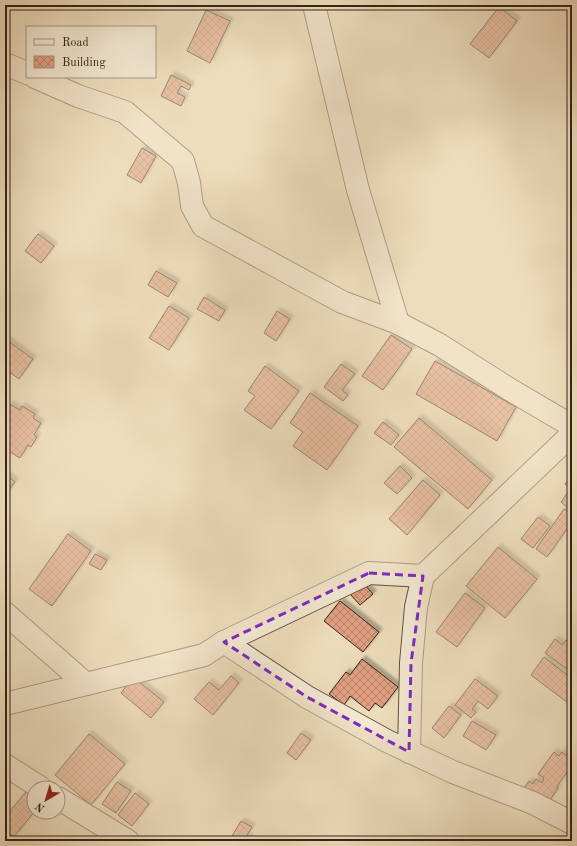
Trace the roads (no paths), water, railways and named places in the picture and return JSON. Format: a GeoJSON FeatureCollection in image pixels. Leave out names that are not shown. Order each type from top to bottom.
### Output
{"type":"FeatureCollection","features":[{"type":"Feature","properties":{"kind":"street"},"geometry":{"type":"LineString","coordinates":[[314,5],[358,190],[398,323]]}},
{"type":"Feature","properties":{"kind":"street"},"geometry":{"type":"LineString","coordinates":[[5,64],[26,73]]}},
{"type":"Feature","properties":{"kind":"street"},"geometry":{"type":"LineString","coordinates":[[37,78],[78,96],[125,112],[183,161],[189,183],[192,206],[203,226],[342,302],[398,323],[440,345],[572,426]]}},
{"type":"Feature","properties":{"kind":"street"},"geometry":{"type":"LineString","coordinates":[[409,752],[411,663],[416,607],[423,576],[572,434]]}},
{"type":"Feature","properties":{"kind":"street"},"geometry":{"type":"LineString","coordinates":[[5,704],[204,655],[224,642],[369,573],[423,576]]}},
{"type":"Feature","properties":{"kind":"street"},"geometry":{"type":"LineString","coordinates":[[5,613],[86,684]]}},
{"type":"Feature","properties":{"kind":"street"},"geometry":{"type":"LineString","coordinates":[[224,642],[306,697],[386,741],[453,772],[533,803],[572,823]]}},
{"type":"Feature","properties":{"kind":"street"},"geometry":{"type":"LineString","coordinates":[[5,765],[28,780]]}},
{"type":"Feature","properties":{"kind":"street"},"geometry":{"type":"LineString","coordinates":[[66,803],[128,841]]}}]}
